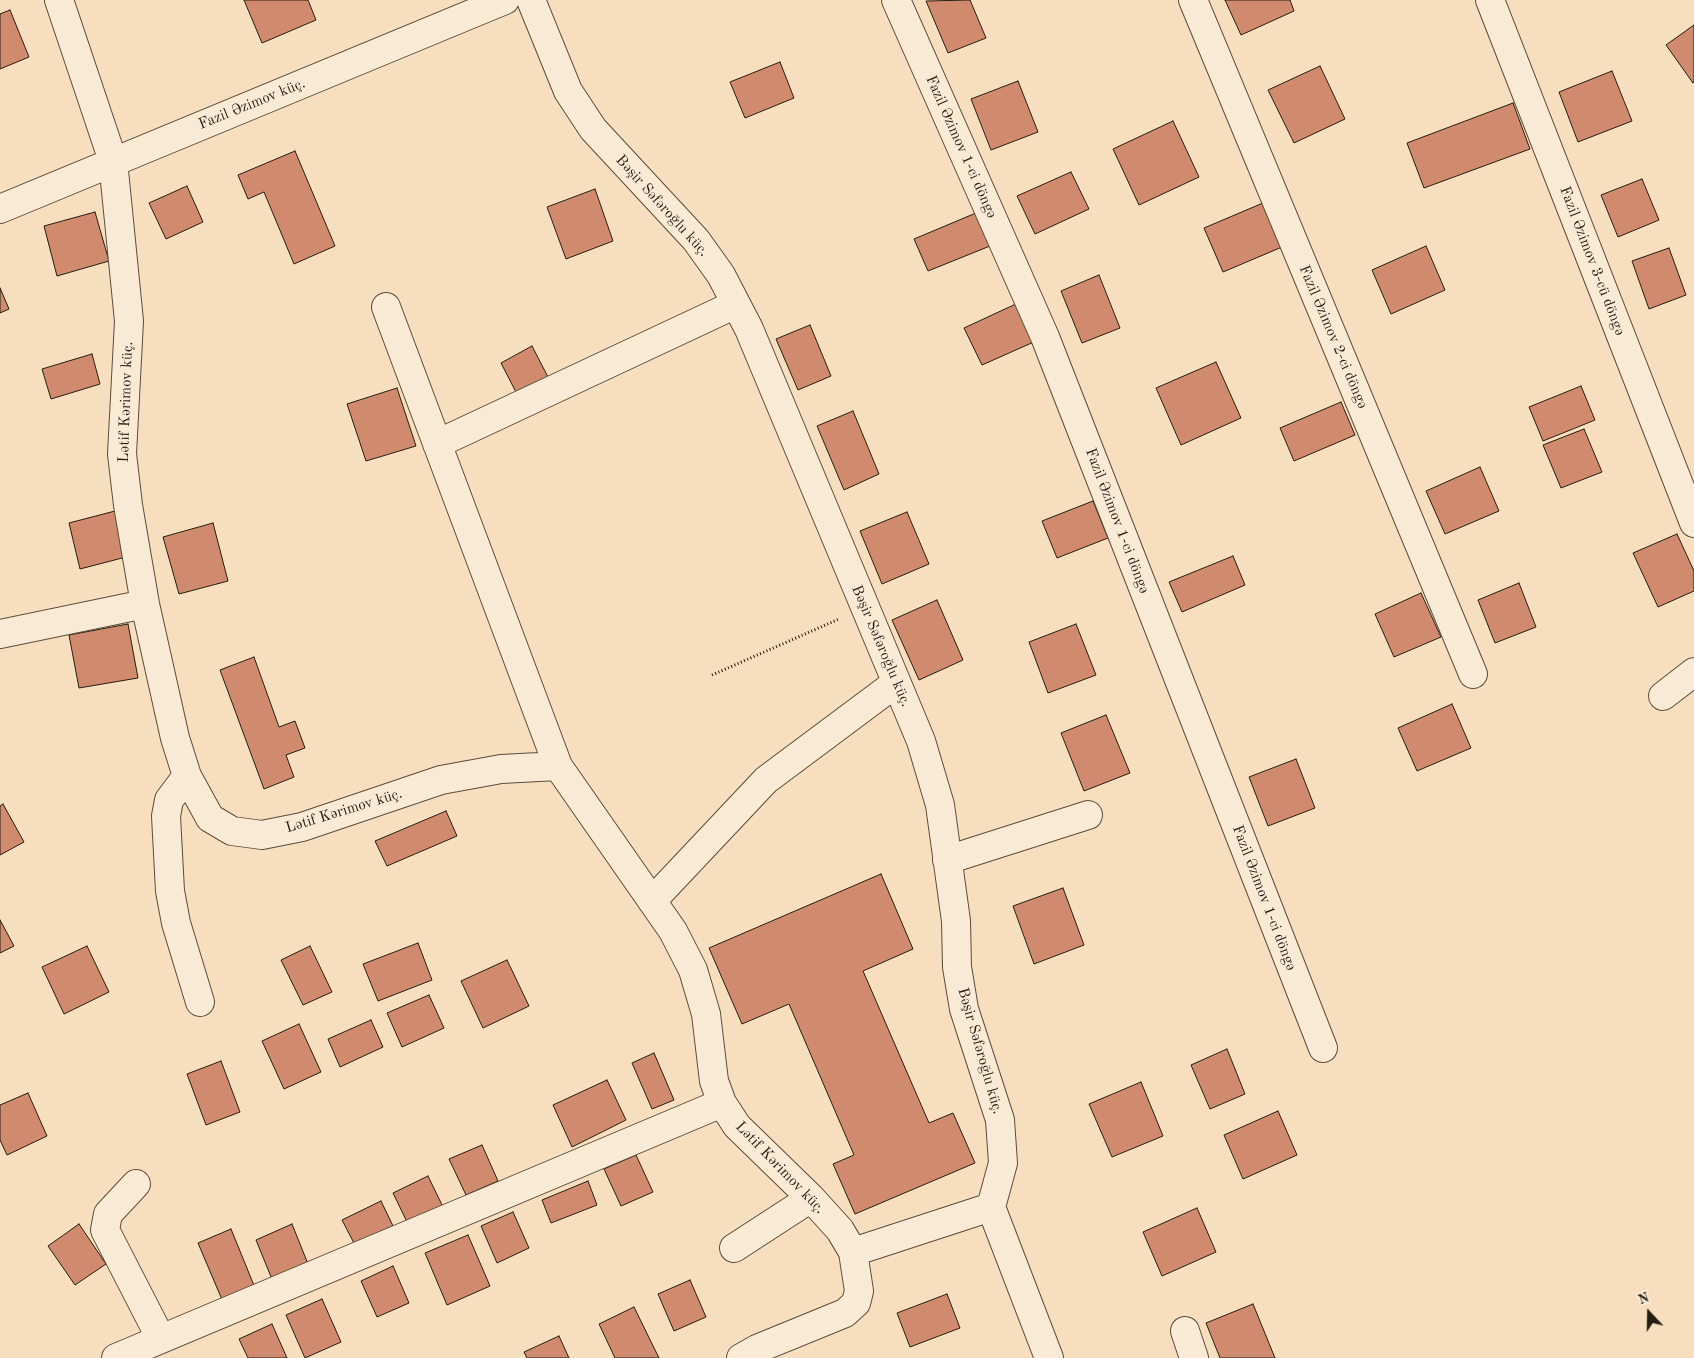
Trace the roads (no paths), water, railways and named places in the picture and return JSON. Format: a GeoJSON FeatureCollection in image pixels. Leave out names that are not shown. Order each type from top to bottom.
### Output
{"type":"FeatureCollection","features":[{"type":"Feature","properties":{"kind":"street","name":"Lətif Kərimov küç."},"geometry":{"type":"LineString","coordinates":[[59,0],[113,161],[129,321],[122,454],[128,505],[145,604],[175,738],[187,776],[210,818],[232,831],[262,835],[302,827],[441,780],[502,769],[558,766],[673,931],[693,970],[706,1014],[714,1081],[722,1103],[737,1126],[811,1198],[840,1230],[853,1252],[859,1291],[856,1303],[845,1313],[757,1349],[741,1358]]}},
{"type":"Feature","properties":{"kind":"street","name":"Fazil Əzimov küç."},"geometry":{"type":"LineString","coordinates":[[0,209],[505,0]]}},
{"type":"Feature","properties":{"kind":"street","name":"Bəşir Səfəroğlu küç."},"geometry":{"type":"LineString","coordinates":[[531,0],[568,91],[593,129],[696,240],[721,275],[749,329],[920,741],[940,805],[956,921],[957,967],[964,1009],[1000,1120],[1003,1163],[992,1207]]}},
{"type":"Feature","properties":{"kind":"street","name":"Fazil Əzimov 1-ci döngə"},"geometry":{"type":"LineString","coordinates":[[896,0],[1045,337],[1323,1048]]}},
{"type":"Feature","properties":{"kind":"street","name":"Fazil Əzimov 2-ci döngə"},"geometry":{"type":"LineString","coordinates":[[1193,0],[1473,674]]}},
{"type":"Feature","properties":{"kind":"street","name":"Fazil Əzimov 3-cü döngə"},"geometry":{"type":"LineString","coordinates":[[1490,0],[1694,523]]}},
{"type":"Feature","properties":{"kind":"street"},"geometry":{"type":"LineString","coordinates":[[438,444],[736,304]]}},
{"type":"Feature","properties":{"kind":"street"},"geometry":{"type":"LineString","coordinates":[[386,307],[558,766]]}},
{"type":"Feature","properties":{"kind":"street"},"geometry":{"type":"LineString","coordinates":[[0,634],[145,604]]}},
{"type":"Feature","properties":{"kind":"street"},"geometry":{"type":"LineString","coordinates":[[1663,696],[1694,672]]}},
{"type":"Feature","properties":{"kind":"street"},"geometry":{"type":"LineString","coordinates":[[652,901],[766,780],[896,683]]}},
{"type":"Feature","properties":{"kind":"street"},"geometry":{"type":"LineString","coordinates":[[187,776],[169,800],[166,816],[169,882],[176,924],[200,1002]]}},
{"type":"Feature","properties":{"kind":"street"},"geometry":{"type":"LineString","coordinates":[[948,860],[1088,815]]}},
{"type":"Feature","properties":{"kind":"street"},"geometry":{"type":"LineString","coordinates":[[116,1358],[722,1103]]}},
{"type":"Feature","properties":{"kind":"street"},"geometry":{"type":"LineString","coordinates":[[136,1184],[108,1214],[105,1230],[161,1339]]}},
{"type":"Feature","properties":{"kind":"street"},"geometry":{"type":"LineString","coordinates":[[734,1248],[811,1198]]}},
{"type":"Feature","properties":{"kind":"street"},"geometry":{"type":"LineString","coordinates":[[853,1252],[992,1207],[1049,1358]]}},
{"type":"Feature","properties":{"kind":"street"},"geometry":{"type":"LineString","coordinates":[[1185,1331],[1194,1358]]}}]}
